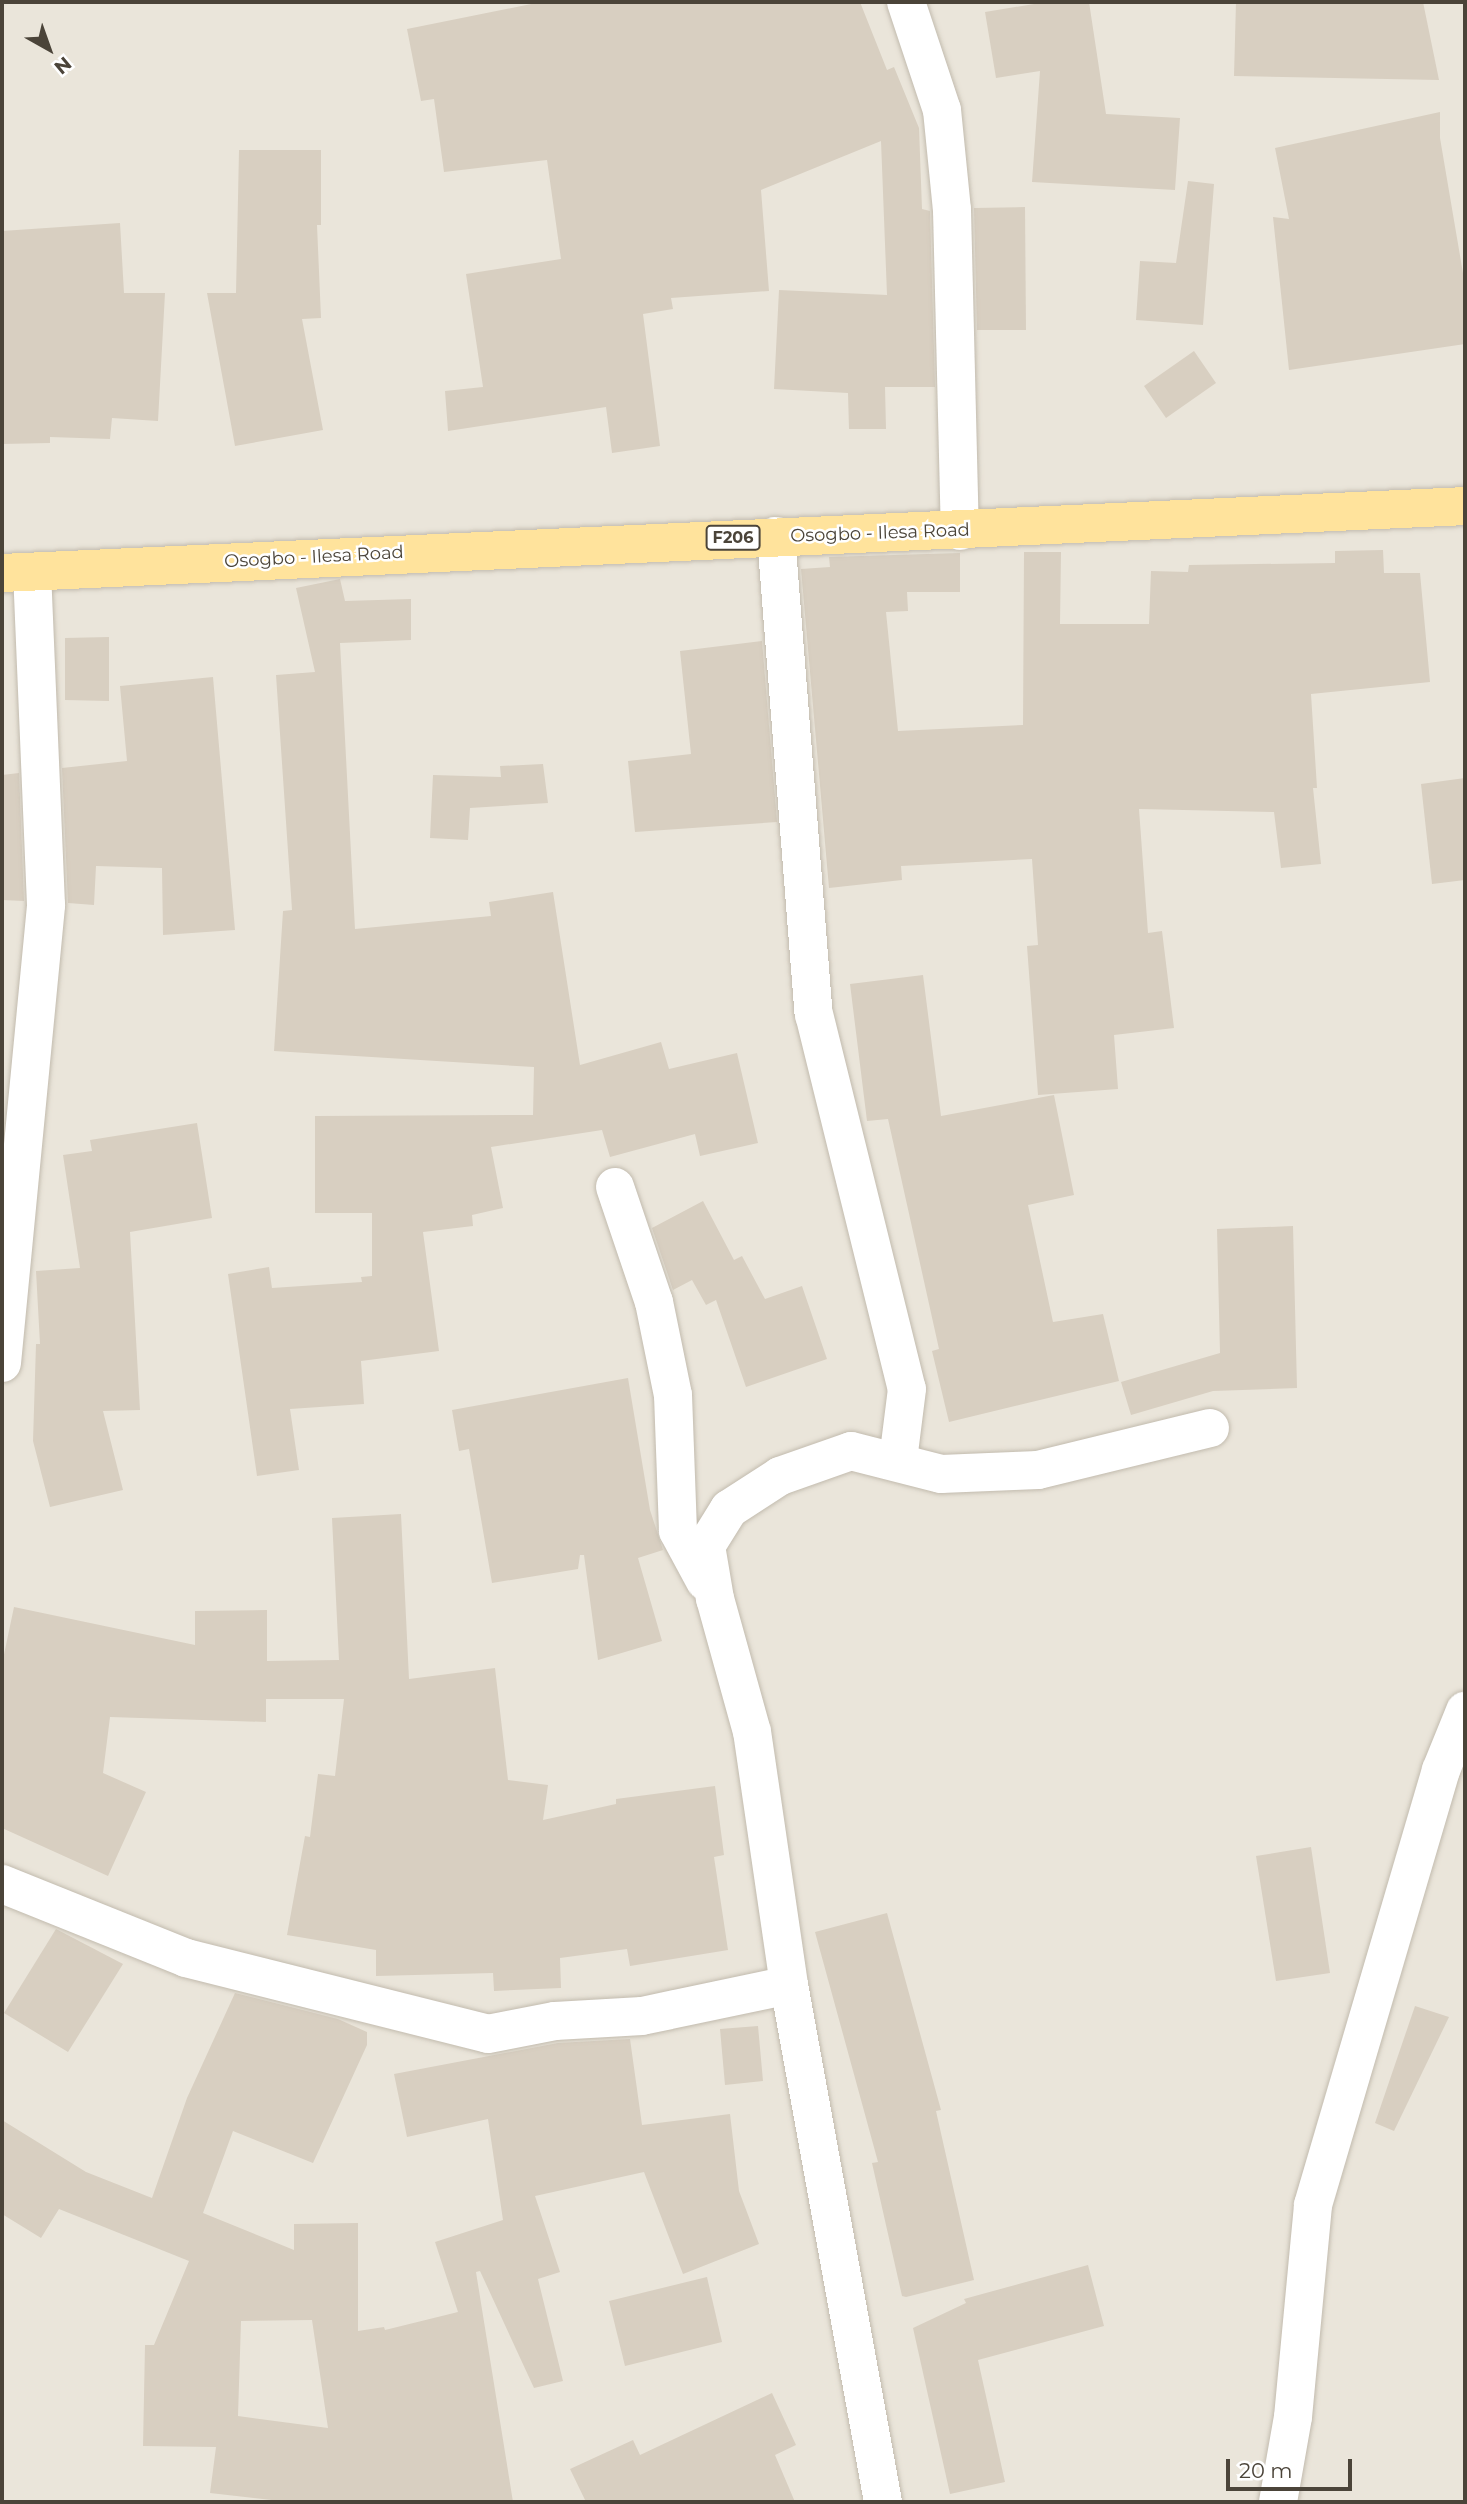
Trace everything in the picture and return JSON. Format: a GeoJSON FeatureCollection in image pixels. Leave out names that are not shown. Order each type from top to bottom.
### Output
{"type":"FeatureCollection","features":[{"type":"Feature","properties":{"kind":"main road","name":"Osogbo - Ilesa Road"},"geometry":{"type":"LineString","coordinates":[[17,572],[1465,506]]}},
{"type":"Feature","properties":{"kind":"street"},"geometry":{"type":"LineString","coordinates":[[906,2],[942,110],[952,211],[960,531]]}},
{"type":"Feature","properties":{"kind":"street"},"geometry":{"type":"LineString","coordinates":[[776,536],[814,1014],[906,1389],[898,1460]]}},
{"type":"Feature","properties":{"kind":"street"},"geometry":{"type":"LineString","coordinates":[[2,1363],[46,905],[17,572]]}},
{"type":"Feature","properties":{"kind":"street"},"geometry":{"type":"LineString","coordinates":[[615,1187],[654,1302],[673,1395],[678,1531],[715,1599]]}},
{"type":"Feature","properties":{"kind":"street"},"geometry":{"type":"LineString","coordinates":[[883,2502],[789,1985],[752,1732],[715,1599],[706,1546],[729,1509],[780,1476],[851,1451],[898,1460],[941,1474],[1038,1470],[1210,1428]]}},
{"type":"Feature","properties":{"kind":"street"},"geometry":{"type":"LineString","coordinates":[[1278,2502],[1293,2417],[1313,2205],[1423,1827],[1465,1711]]}},
{"type":"Feature","properties":{"kind":"street"},"geometry":{"type":"LineString","coordinates":[[2,1884],[187,1958],[488,2034],[555,2021],[642,2016],[789,1985]]}},
{"type":"Feature","properties":{"kind":"shaded area"},"geometry":{"type":"Polygon","coordinates":[[[2,2],[1465,2],[1465,2502],[2,2502],[2,2]]]}},
{"type":"Feature","properties":{"kind":"building"},"geometry":{"type":"Polygon","coordinates":[[[541,2],[860,2],[887,70],[894,67],[919,128],[922,209],[930,211],[935,387],[885,387],[886,429],[849,429],[848,393],[774,389],[779,290],[887,295],[881,141],[761,190],[769,291],[671,298],[673,309],[643,314],[660,446],[612,453],[606,407],[448,431],[445,391],[483,387],[466,274],[561,259],[547,160],[444,172],[434,99],[421,101],[407,29],[541,2]]]}},
{"type":"Feature","properties":{"kind":"building"},"geometry":{"type":"Polygon","coordinates":[[[1046,2],[1089,2],[1106,114],[1180,118],[1175,190],[1032,182],[1040,71],[996,78],[985,12],[1046,2]]]}},
{"type":"Feature","properties":{"kind":"building"},"geometry":{"type":"Polygon","coordinates":[[[1236,2],[1423,2],[1439,80],[1234,76],[1236,2]]]}},
{"type":"Feature","properties":{"kind":"building"},"geometry":{"type":"Polygon","coordinates":[[[1440,112],[1440,138],[1465,285],[1465,344],[1289,370],[1273,217],[1289,219],[1275,148],[1440,112]]]}},
{"type":"Feature","properties":{"kind":"building"},"geometry":{"type":"Polygon","coordinates":[[[239,150],[321,150],[321,225],[317,225],[321,318],[302,319],[323,430],[235,446],[207,293],[236,293],[239,150]]]}},
{"type":"Feature","properties":{"kind":"building"},"geometry":{"type":"Polygon","coordinates":[[[1188,181],[1214,184],[1203,325],[1136,320],[1140,261],[1176,263],[1188,181]]]}},
{"type":"Feature","properties":{"kind":"building"},"geometry":{"type":"Polygon","coordinates":[[[1025,207],[1026,330],[977,330],[974,208],[1025,207]]]}},
{"type":"Feature","properties":{"kind":"building"},"geometry":{"type":"Polygon","coordinates":[[[120,223],[124,293],[165,293],[158,421],[112,418],[110,439],[50,437],[50,443],[2,444],[2,231],[120,223]]]}},
{"type":"Feature","properties":{"kind":"building"},"geometry":{"type":"Polygon","coordinates":[[[1194,351],[1216,383],[1166,418],[1144,386],[1194,351]]]}},
{"type":"Feature","properties":{"kind":"building"},"geometry":{"type":"Polygon","coordinates":[[[1383,550],[1384,573],[1420,573],[1430,682],[1311,694],[1317,788],[1313,788],[1321,864],[1281,868],[1274,812],[1139,809],[1148,933],[1162,931],[1174,1028],[1114,1035],[1118,1089],[1038,1095],[1027,946],[1038,945],[1032,859],[901,866],[902,880],[829,888],[801,569],[830,567],[829,557],[960,553],[960,592],[907,592],[908,611],[886,612],[898,731],[1023,725],[1024,552],[1061,552],[1060,624],[1149,624],[1151,571],[1188,572],[1189,565],[1335,563],[1335,551],[1383,550]]]}},
{"type":"Feature","properties":{"kind":"building"},"geometry":{"type":"Polygon","coordinates":[[[340,579],[345,601],[411,599],[411,640],[340,643],[355,929],[491,916],[489,902],[553,892],[580,1065],[661,1042],[669,1069],[737,1053],[758,1143],[700,1156],[695,1134],[610,1157],[602,1130],[491,1147],[503,1208],[472,1215],[473,1226],[423,1232],[439,1351],[361,1361],[364,1404],[290,1409],[299,1470],[257,1476],[228,1274],[269,1267],[272,1288],[362,1282],[361,1277],[372,1276],[372,1213],[315,1213],[315,1116],[533,1115],[534,1067],[274,1051],[283,911],[292,910],[276,675],[315,672],[296,588],[340,579]]]}},
{"type":"Feature","properties":{"kind":"building"},"geometry":{"type":"Polygon","coordinates":[[[109,637],[109,701],[65,700],[65,638],[109,637]]]}},
{"type":"Feature","properties":{"kind":"building"},"geometry":{"type":"Polygon","coordinates":[[[762,641],[777,822],[635,832],[628,761],[691,754],[680,651],[762,641]]]}},
{"type":"Feature","properties":{"kind":"building"},"geometry":{"type":"Polygon","coordinates":[[[213,677],[235,930],[163,935],[162,868],[96,866],[94,905],[68,903],[62,768],[127,761],[120,686],[213,677]]]}},
{"type":"Feature","properties":{"kind":"building"},"geometry":{"type":"Polygon","coordinates":[[[543,764],[548,803],[470,808],[468,840],[430,838],[433,775],[501,777],[500,766],[543,764]]]}},
{"type":"Feature","properties":{"kind":"building"},"geometry":{"type":"Polygon","coordinates":[[[19,773],[24,901],[2,900],[2,775],[19,773]]]}},
{"type":"Feature","properties":{"kind":"building"},"geometry":{"type":"Polygon","coordinates":[[[1465,778],[1465,880],[1432,884],[1421,784],[1465,778]]]}},
{"type":"Feature","properties":{"kind":"building"},"geometry":{"type":"Polygon","coordinates":[[[923,975],[941,1116],[1054,1095],[1074,1195],[1028,1205],[1053,1322],[1103,1314],[1119,1381],[949,1422],[932,1351],[939,1349],[888,1119],[867,1121],[850,984],[923,975]]]}},
{"type":"Feature","properties":{"kind":"building"},"geometry":{"type":"Polygon","coordinates":[[[197,1123],[212,1218],[130,1232],[140,1410],[103,1411],[123,1490],[50,1507],[33,1441],[36,1344],[40,1344],[36,1271],[80,1268],[63,1155],[92,1151],[90,1140],[197,1123]]]}},
{"type":"Feature","properties":{"kind":"building"},"geometry":{"type":"Polygon","coordinates":[[[703,1201],[734,1260],[742,1256],[765,1299],[802,1286],[827,1359],[746,1387],[716,1300],[706,1305],[692,1280],[673,1290],[652,1228],[703,1201]]]}},
{"type":"Feature","properties":{"kind":"building"},"geometry":{"type":"Polygon","coordinates":[[[1293,1226],[1297,1388],[1213,1391],[1131,1415],[1121,1382],[1220,1353],[1217,1229],[1293,1226]]]}},
{"type":"Feature","properties":{"kind":"building"},"geometry":{"type":"Polygon","coordinates":[[[628,1378],[650,1510],[663,1550],[638,1558],[662,1641],[598,1660],[584,1555],[580,1555],[578,1569],[492,1583],[469,1449],[459,1451],[452,1410],[628,1378]]]}},
{"type":"Feature","properties":{"kind":"building"},"geometry":{"type":"Polygon","coordinates":[[[401,1514],[409,1679],[495,1668],[508,1780],[548,1785],[543,1820],[616,1804],[616,1799],[715,1786],[724,1855],[714,1857],[728,1950],[630,1966],[627,1949],[560,1958],[561,1988],[494,1991],[493,1973],[376,1976],[376,1950],[287,1935],[305,1836],[310,1837],[318,1774],[335,1776],[344,1699],[266,1699],[266,1722],[110,1717],[103,1773],[146,1792],[108,1876],[2,1828],[2,1664],[14,1607],[195,1645],[195,1611],[267,1610],[267,1661],[339,1660],[332,1518],[401,1514]]]}},
{"type":"Feature","properties":{"kind":"building"},"geometry":{"type":"Polygon","coordinates":[[[1311,1847],[1330,1973],[1276,1981],[1256,1856],[1311,1847]]]}},
{"type":"Feature","properties":{"kind":"building"},"geometry":{"type":"Polygon","coordinates":[[[887,1913],[941,2110],[936,2111],[974,2280],[906,2297],[902,2296],[872,2163],[878,2162],[815,1932],[887,1913]]]}},
{"type":"Feature","properties":{"kind":"building"},"geometry":{"type":"Polygon","coordinates":[[[56,1929],[123,1964],[68,2052],[4,2013],[56,1929]]]}},
{"type":"Feature","properties":{"kind":"building"},"geometry":{"type":"Polygon","coordinates":[[[235,1993],[338,2019],[367,2032],[367,2045],[313,2163],[233,2131],[203,2213],[294,2250],[294,2224],[358,2223],[358,2331],[384,2327],[385,2330],[458,2312],[435,2242],[503,2220],[488,2119],[407,2137],[394,2074],[558,2043],[630,2039],[642,2125],[730,2114],[739,2191],[759,2244],[683,2274],[644,2172],[535,2196],[560,2272],[538,2279],[563,2381],[534,2388],[480,2271],[476,2272],[513,2502],[289,2502],[210,2493],[216,2447],[143,2446],[145,2345],[154,2345],[189,2261],[59,2209],[41,2238],[2,2214],[2,2120],[86,2172],[152,2198],[187,2098],[235,1993]],[[312,2320],[241,2321],[238,2416],[328,2428],[312,2320]]]}},
{"type":"Feature","properties":{"kind":"building"},"geometry":{"type":"Polygon","coordinates":[[[1415,2006],[1449,2017],[1394,2131],[1375,2123],[1415,2006]]]}},
{"type":"Feature","properties":{"kind":"building"},"geometry":{"type":"Polygon","coordinates":[[[758,2026],[763,2081],[725,2085],[720,2029],[758,2026]]]}},
{"type":"Feature","properties":{"kind":"building"},"geometry":{"type":"Polygon","coordinates":[[[1088,2265],[1104,2326],[978,2360],[1005,2482],[950,2494],[913,2328],[966,2303],[964,2299],[1088,2265]]]}},
{"type":"Feature","properties":{"kind":"building"},"geometry":{"type":"Polygon","coordinates":[[[707,2277],[722,2342],[625,2366],[609,2301],[707,2277]]]}},
{"type":"Feature","properties":{"kind":"building"},"geometry":{"type":"Polygon","coordinates":[[[772,2393],[796,2445],[775,2455],[795,2502],[586,2502],[570,2469],[633,2440],[640,2455],[772,2393]]]}}]}
